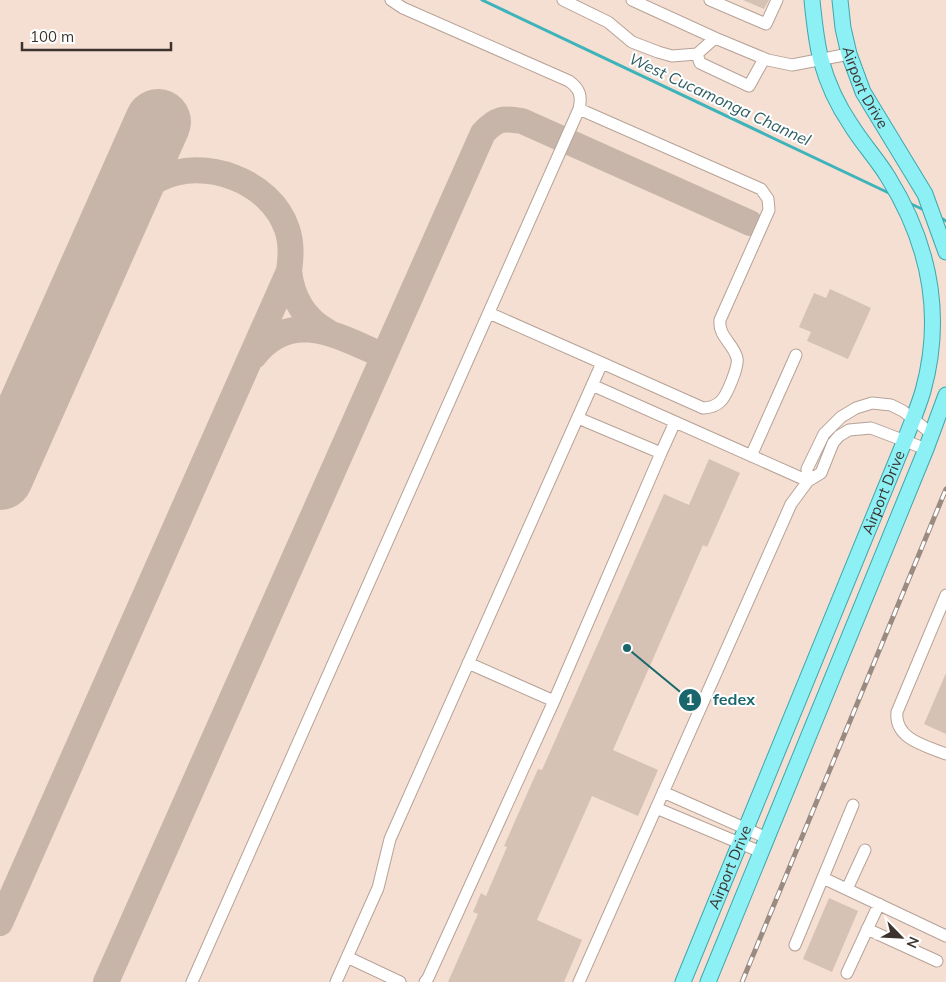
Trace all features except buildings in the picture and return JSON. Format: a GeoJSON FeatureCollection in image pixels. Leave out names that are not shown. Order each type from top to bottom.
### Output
{"type":"FeatureCollection","features":[{"type":"Feature","properties":{"kind":"main road","name":"Airport Drive"},"geometry":{"type":"LineString","coordinates":[[683,982],[905,440],[923,392],[928,372],[932,332],[932,294],[916,228],[894,186],[850,125],[838,102],[821,60],[814,24],[812,0]]}},
{"type":"Feature","properties":{"kind":"main road","name":"Airport Drive"},"geometry":{"type":"LineString","coordinates":[[840,0],[843,28],[849,54],[863,92],[912,170],[930,203],[946,252]]}},
{"type":"Feature","properties":{"kind":"main road","name":"Airport Drive"},"geometry":{"type":"LineString","coordinates":[[708,982],[926,449],[946,395]]}},
{"type":"Feature","properties":{"kind":"street"},"geometry":{"type":"LineString","coordinates":[[192,982],[579,109],[581,96],[578,89],[569,82],[403,8],[391,0]]}},
{"type":"Feature","properties":{"kind":"street"},"geometry":{"type":"LineString","coordinates":[[562,0],[608,22],[632,42],[672,56],[697,54],[715,38]]}},
{"type":"Feature","properties":{"kind":"street"},"geometry":{"type":"LineString","coordinates":[[632,0],[760,57],[792,65],[849,54]]}},
{"type":"Feature","properties":{"kind":"street"},"geometry":{"type":"LineString","coordinates":[[710,0],[766,24],[777,0]]}},
{"type":"Feature","properties":{"kind":"street"},"geometry":{"type":"LineString","coordinates":[[697,54],[700,63],[749,86],[760,57]]}},
{"type":"Feature","properties":{"kind":"street"},"geometry":{"type":"LineString","coordinates":[[489,313],[703,408],[710,408],[723,399],[737,368],[738,360],[736,354],[721,333],[720,320],[769,210],[768,199],[761,189],[579,109]]}},
{"type":"Feature","properties":{"kind":"street"},"geometry":{"type":"LineString","coordinates":[[751,456],[796,355]]}},
{"type":"Feature","properties":{"kind":"street"},"geometry":{"type":"LineString","coordinates":[[336,982],[378,888],[390,840],[602,363]]}},
{"type":"Feature","properties":{"kind":"street"},"geometry":{"type":"LineString","coordinates":[[592,385],[808,481]]}},
{"type":"Feature","properties":{"kind":"street"},"geometry":{"type":"LineString","coordinates":[[808,481],[807,469],[824,434],[841,417],[856,408],[872,404],[891,404],[932,434]]}},
{"type":"Feature","properties":{"kind":"street"},"geometry":{"type":"LineString","coordinates":[[578,418],[661,453]]}},
{"type":"Feature","properties":{"kind":"street"},"geometry":{"type":"LineString","coordinates":[[424,982],[428,978],[554,701],[676,422]]}},
{"type":"Feature","properties":{"kind":"street"},"geometry":{"type":"LineString","coordinates":[[580,982],[792,504],[808,481],[820,473],[833,444],[839,436],[849,430],[870,428],[926,449]]}},
{"type":"Feature","properties":{"kind":"street"},"geometry":{"type":"LineString","coordinates":[[946,595],[896,717],[899,728],[905,735],[946,754]]}},
{"type":"Feature","properties":{"kind":"street"},"geometry":{"type":"LineString","coordinates":[[468,663],[554,701]]}},
{"type":"Feature","properties":{"kind":"street"},"geometry":{"type":"LineString","coordinates":[[663,792],[743,836],[761,852]]}},
{"type":"Feature","properties":{"kind":"street"},"geometry":{"type":"LineString","coordinates":[[794,945],[853,804]]}},
{"type":"Feature","properties":{"kind":"street"},"geometry":{"type":"LineString","coordinates":[[656,808],[743,836],[767,838]]}},
{"type":"Feature","properties":{"kind":"street"},"geometry":{"type":"LineString","coordinates":[[848,889],[865,850]]}},
{"type":"Feature","properties":{"kind":"street"},"geometry":{"type":"LineString","coordinates":[[823,878],[946,936]]}},
{"type":"Feature","properties":{"kind":"street"},"geometry":{"type":"LineString","coordinates":[[847,973],[879,904]]}},
{"type":"Feature","properties":{"kind":"street"},"geometry":{"type":"LineString","coordinates":[[867,929],[937,961]]}},
{"type":"Feature","properties":{"kind":"street"},"geometry":{"type":"LineString","coordinates":[[347,957],[400,982]]}},
{"type":"Feature","properties":{"kind":"waterway","name":"West Cucamonga Channel"},"geometry":{"type":"LineString","coordinates":[[482,0],[891,194]]}},
{"type":"Feature","properties":{"kind":"waterway","name":"West Cucamonga Channel"},"geometry":{"type":"LineString","coordinates":[[907,202],[924,210]]}},
{"type":"Feature","properties":{"kind":"waterway","name":"West Cucamonga Channel"},"geometry":{"type":"LineString","coordinates":[[939,217],[946,221]]}},
{"type":"Feature","properties":{"kind":"taxiway"},"geometry":{"type":"LineString","coordinates":[[106,982],[483,133],[492,124],[501,120],[522,121],[750,223]]}},
{"type":"Feature","properties":{"kind":"taxiway"},"geometry":{"type":"LineString","coordinates":[[0,923],[289,271],[291,256],[290,240],[279,212],[267,198],[251,186],[234,177],[196,170],[177,173],[159,179],[139,192],[114,221]]}},
{"type":"Feature","properties":{"kind":"taxiway"},"geometry":{"type":"LineString","coordinates":[[289,271],[293,290],[301,307],[312,321],[328,332]]}},
{"type":"Feature","properties":{"kind":"taxiway"},"geometry":{"type":"LineString","coordinates":[[254,356],[269,341],[284,333],[300,329],[334,335],[384,356]]}},
{"type":"Feature","properties":{"kind":"runway"},"geometry":{"type":"LineString","coordinates":[[0,477],[158,122]]}},
{"type":"Feature","properties":{"kind":"railway"},"geometry":{"type":"LineString","coordinates":[[742,982],[946,489]]}},
{"type":"Feature","properties":{"kind":"place","name":"fedex"},"geometry":{"type":"Point","coordinates":[627,648]}}]}
